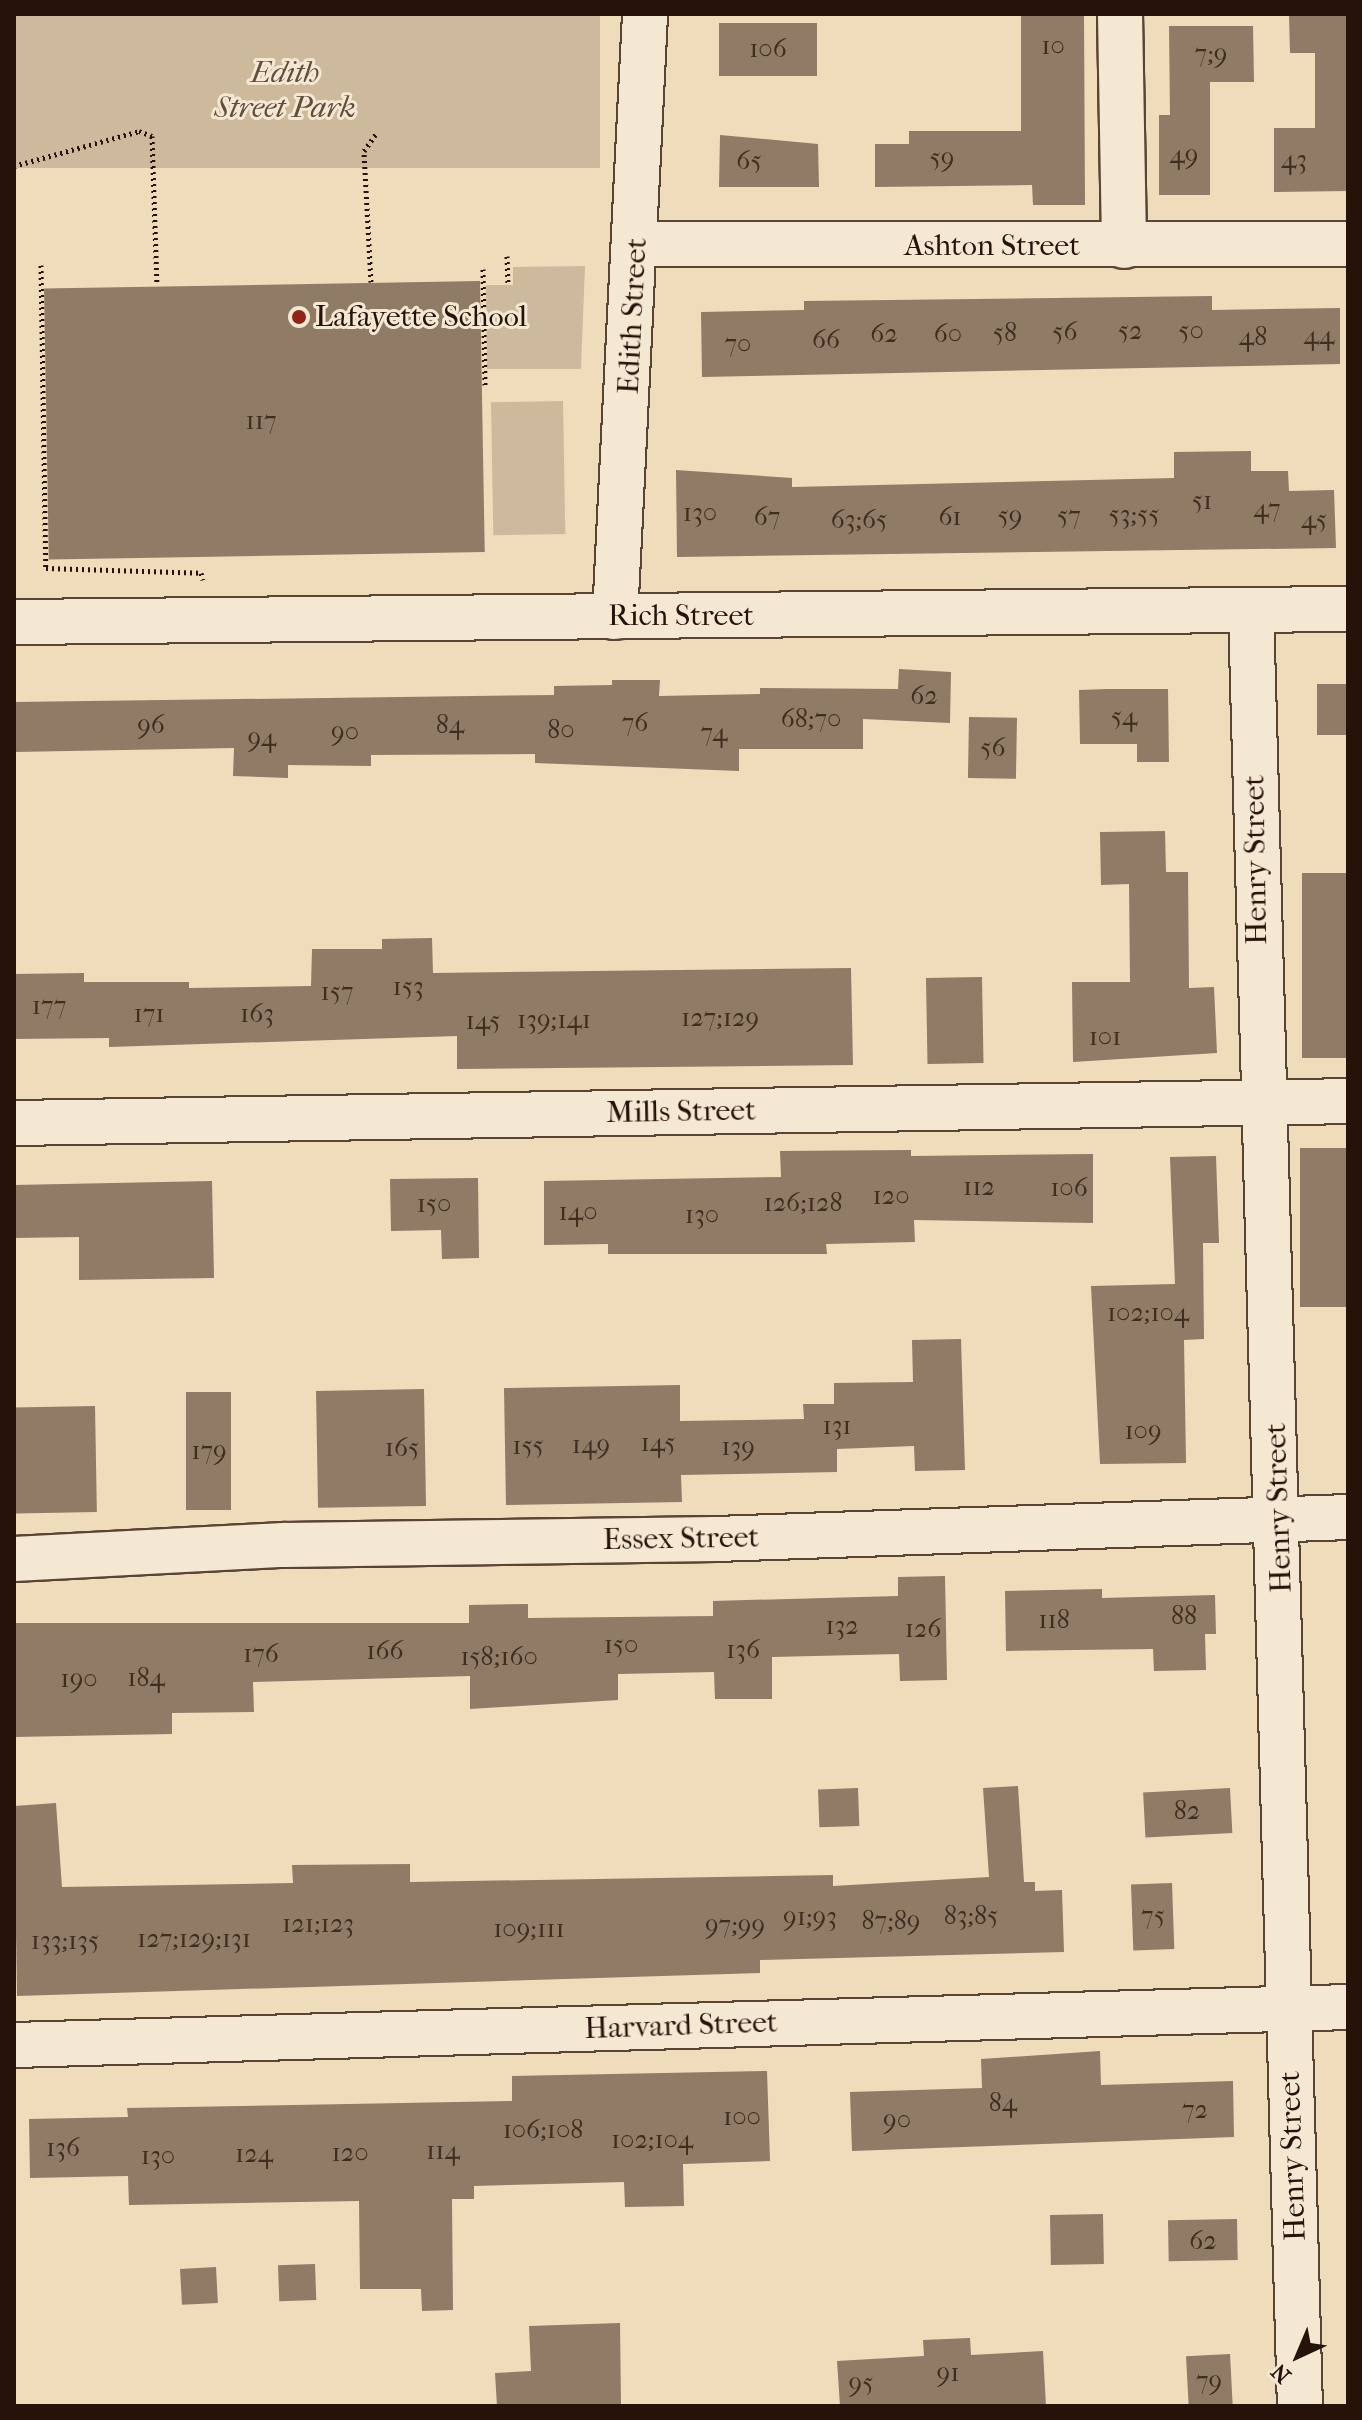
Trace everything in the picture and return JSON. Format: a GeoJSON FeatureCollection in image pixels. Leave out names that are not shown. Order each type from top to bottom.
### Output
{"type":"FeatureCollection","features":[{"type":"Feature","properties":{"kind":"street","name":"Edith Street"},"geometry":{"type":"LineString","coordinates":[[615,617],[637,244],[645,14]]}},
{"type":"Feature","properties":{"kind":"street"},"geometry":{"type":"LineString","coordinates":[[1120,14],[1124,246]]}},
{"type":"Feature","properties":{"kind":"street","name":"Ashton Street"},"geometry":{"type":"LineString","coordinates":[[637,244],[1348,244]]}},
{"type":"Feature","properties":{"kind":"street","name":"Rich Street"},"geometry":{"type":"LineString","coordinates":[[14,622],[1348,609]]}},
{"type":"Feature","properties":{"kind":"street","name":"Henry Street"},"geometry":{"type":"LineString","coordinates":[[1251,610],[1262,1103],[1281,1519],[1288,2009],[1300,2406]]}},
{"type":"Feature","properties":{"kind":"street","name":"Mills Street"},"geometry":{"type":"LineString","coordinates":[[14,1123],[1348,1101]]}},
{"type":"Feature","properties":{"kind":"street","name":"Essex Street"},"geometry":{"type":"LineString","coordinates":[[14,1559],[1348,1517]]}},
{"type":"Feature","properties":{"kind":"street","name":"Harvard Street"},"geometry":{"type":"LineString","coordinates":[[14,2045],[1348,2007]]}},
{"type":"Feature","properties":{"kind":"path"},"geometry":{"type":"LineString","coordinates":[[14,166],[146,131],[158,177],[157,285]]}},
{"type":"Feature","properties":{"kind":"path"},"geometry":{"type":"LineString","coordinates":[[371,282],[364,151],[376,134]]}},
{"type":"Feature","properties":{"kind":"path"},"geometry":{"type":"LineString","coordinates":[[507,256],[508,285]]}},
{"type":"Feature","properties":{"kind":"path"},"geometry":{"type":"LineString","coordinates":[[41,265],[46,568],[196,573]]}},
{"type":"Feature","properties":{"kind":"path"},"geometry":{"type":"LineString","coordinates":[[483,269],[485,385]]}},
{"type":"Feature","properties":{"kind":"green space","name":"Edith Street Park"},"geometry":{"type":"Polygon","coordinates":[[[14,14],[600,14],[600,168],[14,168],[14,14]]]}},
{"type":"Feature","properties":{"kind":"green space"},"geometry":{"type":"Polygon","coordinates":[[[585,266],[581,369],[487,369],[486,285],[513,285],[513,267],[585,266]]]}},
{"type":"Feature","properties":{"kind":"green space"},"geometry":{"type":"Polygon","coordinates":[[[563,401],[565,534],[493,535],[491,402],[563,401]]]}},
{"type":"Feature","properties":{"kind":"building"},"geometry":{"type":"Polygon","coordinates":[[[1021,14],[1084,14],[1085,205],[1033,205],[1032,185],[875,187],[875,144],[909,144],[909,131],[1021,131],[1021,14]]]}},
{"type":"Feature","properties":{"kind":"building"},"geometry":{"type":"Polygon","coordinates":[[[1348,14],[1348,191],[1274,192],[1274,128],[1315,128],[1315,53],[1290,53],[1289,15],[1348,14]]]}},
{"type":"Feature","properties":{"kind":"building"},"geometry":{"type":"Polygon","coordinates":[[[719,23],[817,23],[817,76],[719,76],[719,23]]]}},
{"type":"Feature","properties":{"kind":"building"},"geometry":{"type":"Polygon","coordinates":[[[1169,26],[1253,26],[1254,82],[1210,82],[1210,195],[1159,195],[1159,115],[1170,115],[1169,26]]]}},
{"type":"Feature","properties":{"kind":"building"},"geometry":{"type":"Polygon","coordinates":[[[720,135],[818,144],[819,187],[719,187],[720,135]]]}},
{"type":"Feature","properties":{"kind":"building"},"geometry":{"type":"Polygon","coordinates":[[[480,281],[485,552],[49,560],[44,289],[480,281]]]}},
{"type":"Feature","properties":{"kind":"building"},"geometry":{"type":"Polygon","coordinates":[[[1212,296],[1212,310],[1340,308],[1340,364],[702,377],[701,312],[804,310],[804,301],[1212,296]]]}},
{"type":"Feature","properties":{"kind":"building"},"geometry":{"type":"Polygon","coordinates":[[[1251,451],[1251,471],[1288,471],[1289,491],[1334,490],[1336,548],[677,557],[676,470],[792,478],[792,487],[1174,478],[1174,452],[1251,451]]]}},
{"type":"Feature","properties":{"kind":"building"},"geometry":{"type":"Polygon","coordinates":[[[899,669],[951,672],[950,723],[863,719],[863,749],[739,749],[739,771],[535,763],[535,754],[371,755],[371,766],[288,765],[288,778],[233,776],[234,748],[14,752],[14,702],[554,695],[554,686],[612,685],[612,680],[660,680],[659,696],[760,694],[760,688],[898,689],[899,669]]]}},
{"type":"Feature","properties":{"kind":"building"},"geometry":{"type":"Polygon","coordinates":[[[1317,684],[1348,684],[1348,735],[1317,735],[1317,684]]]}},
{"type":"Feature","properties":{"kind":"building"},"geometry":{"type":"Polygon","coordinates":[[[1168,689],[1169,762],[1137,762],[1137,744],[1080,744],[1079,690],[1168,689]]]}},
{"type":"Feature","properties":{"kind":"building"},"geometry":{"type":"Polygon","coordinates":[[[969,717],[1017,718],[1016,779],[968,778],[969,717]]]}},
{"type":"Feature","properties":{"kind":"building"},"geometry":{"type":"Polygon","coordinates":[[[1165,831],[1166,872],[1188,872],[1189,988],[1214,987],[1217,1053],[1073,1062],[1072,982],[1130,982],[1129,884],[1101,885],[1100,832],[1165,831]]]}},
{"type":"Feature","properties":{"kind":"building"},"geometry":{"type":"Polygon","coordinates":[[[1302,873],[1348,873],[1348,1058],[1302,1058],[1302,873]]]}},
{"type":"Feature","properties":{"kind":"building"},"geometry":{"type":"Polygon","coordinates":[[[432,938],[433,973],[851,968],[853,1065],[457,1069],[457,1036],[109,1047],[109,1038],[14,1039],[14,974],[84,973],[84,982],[189,982],[189,988],[311,986],[312,949],[382,949],[382,939],[432,938]]]}},
{"type":"Feature","properties":{"kind":"building"},"geometry":{"type":"Polygon","coordinates":[[[982,977],[984,1063],[928,1064],[926,978],[982,977]]]}},
{"type":"Feature","properties":{"kind":"building"},"geometry":{"type":"Polygon","coordinates":[[[1300,1148],[1348,1148],[1348,1307],[1300,1307],[1300,1148]]]}},
{"type":"Feature","properties":{"kind":"building"},"geometry":{"type":"Polygon","coordinates":[[[911,1150],[911,1156],[1093,1154],[1093,1223],[914,1220],[915,1242],[826,1244],[827,1254],[608,1254],[608,1244],[544,1245],[544,1181],[781,1177],[780,1151],[911,1150]]]}},
{"type":"Feature","properties":{"kind":"building"},"geometry":{"type":"Polygon","coordinates":[[[1216,1156],[1219,1243],[1203,1243],[1204,1339],[1184,1340],[1186,1463],[1100,1464],[1091,1286],[1175,1284],[1170,1157],[1216,1156]]]}},
{"type":"Feature","properties":{"kind":"building"},"geometry":{"type":"Polygon","coordinates":[[[478,1178],[479,1258],[442,1259],[441,1230],[391,1231],[390,1179],[478,1178]]]}},
{"type":"Feature","properties":{"kind":"building"},"geometry":{"type":"Polygon","coordinates":[[[212,1181],[214,1278],[79,1280],[79,1237],[14,1238],[14,1185],[212,1181]]]}},
{"type":"Feature","properties":{"kind":"building"},"geometry":{"type":"Polygon","coordinates":[[[961,1339],[965,1470],[915,1471],[914,1446],[837,1449],[837,1472],[681,1475],[682,1502],[506,1505],[504,1388],[680,1385],[680,1421],[804,1419],[803,1404],[834,1404],[834,1383],[913,1382],[912,1340],[961,1339]]]}},
{"type":"Feature","properties":{"kind":"building"},"geometry":{"type":"Polygon","coordinates":[[[424,1389],[426,1506],[318,1508],[316,1391],[424,1389]]]}},
{"type":"Feature","properties":{"kind":"building"},"geometry":{"type":"Polygon","coordinates":[[[186,1392],[231,1392],[231,1510],[186,1510],[186,1392]]]}},
{"type":"Feature","properties":{"kind":"building"},"geometry":{"type":"Polygon","coordinates":[[[95,1406],[97,1512],[16,1513],[14,1407],[95,1406]]]}},
{"type":"Feature","properties":{"kind":"building"},"geometry":{"type":"Polygon","coordinates":[[[945,1576],[947,1680],[900,1681],[899,1654],[772,1657],[772,1699],[715,1699],[714,1672],[618,1674],[618,1700],[470,1709],[470,1676],[253,1682],[254,1712],[172,1713],[172,1734],[14,1737],[14,1623],[469,1623],[469,1605],[528,1604],[528,1618],[713,1616],[713,1601],[898,1596],[898,1577],[945,1576]]]}},
{"type":"Feature","properties":{"kind":"building"},"geometry":{"type":"Polygon","coordinates":[[[1102,1589],[1102,1598],[1215,1595],[1216,1634],[1205,1634],[1206,1670],[1154,1671],[1153,1649],[1006,1651],[1005,1591],[1102,1589]]]}},
{"type":"Feature","properties":{"kind":"building"},"geometry":{"type":"Polygon","coordinates":[[[1018,1786],[1024,1882],[1035,1882],[1035,1891],[1062,1890],[1064,1952],[760,1960],[760,1973],[17,1996],[14,1806],[56,1803],[62,1887],[293,1883],[292,1865],[410,1864],[410,1882],[833,1875],[833,1886],[989,1877],[983,1788],[1018,1786]]]}},
{"type":"Feature","properties":{"kind":"building"},"geometry":{"type":"Polygon","coordinates":[[[858,1788],[859,1826],[819,1827],[818,1789],[858,1788]]]}},
{"type":"Feature","properties":{"kind":"building"},"geometry":{"type":"Polygon","coordinates":[[[1230,1788],[1232,1833],[1145,1837],[1143,1793],[1230,1788]]]}},
{"type":"Feature","properties":{"kind":"building"},"geometry":{"type":"Polygon","coordinates":[[[1172,1883],[1174,1949],[1133,1950],[1131,1884],[1172,1883]]]}},
{"type":"Feature","properties":{"kind":"building"},"geometry":{"type":"Polygon","coordinates":[[[1100,2051],[1101,2085],[1233,2081],[1234,2137],[852,2151],[850,2092],[982,2088],[981,2059],[1100,2051]]]}},
{"type":"Feature","properties":{"kind":"building"},"geometry":{"type":"Polygon","coordinates":[[[767,2071],[770,2161],[683,2164],[684,2206],[625,2207],[624,2182],[474,2186],[474,2199],[452,2199],[453,2310],[422,2311],[421,2289],[360,2289],[359,2201],[129,2205],[128,2176],[30,2178],[29,2119],[128,2117],[127,2108],[512,2101],[512,2076],[767,2071]]]}},
{"type":"Feature","properties":{"kind":"building"},"geometry":{"type":"Polygon","coordinates":[[[1103,2214],[1104,2264],[1051,2265],[1050,2215],[1103,2214]]]}},
{"type":"Feature","properties":{"kind":"building"},"geometry":{"type":"Polygon","coordinates":[[[1237,2219],[1238,2260],[1169,2261],[1168,2220],[1237,2219]]]}},
{"type":"Feature","properties":{"kind":"building"},"geometry":{"type":"Polygon","coordinates":[[[315,2264],[316,2300],[279,2301],[278,2265],[315,2264]]]}},
{"type":"Feature","properties":{"kind":"building"},"geometry":{"type":"Polygon","coordinates":[[[216,2267],[218,2303],[182,2305],[180,2269],[216,2267]]]}},
{"type":"Feature","properties":{"kind":"building"},"geometry":{"type":"Polygon","coordinates":[[[620,2323],[621,2406],[497,2406],[495,2373],[531,2371],[529,2326],[620,2323]]]}},
{"type":"Feature","properties":{"kind":"building"},"geometry":{"type":"Polygon","coordinates":[[[970,2338],[971,2355],[1043,2351],[1046,2406],[840,2406],[837,2361],[924,2356],[923,2340],[970,2338]]]}},
{"type":"Feature","properties":{"kind":"building"},"geometry":{"type":"Polygon","coordinates":[[[1230,2354],[1233,2406],[1189,2406],[1186,2356],[1230,2354]]]}},
{"type":"Feature","properties":{"kind":"place","name":"Lafayette School"},"geometry":{"type":"Point","coordinates":[299,317]}}]}
